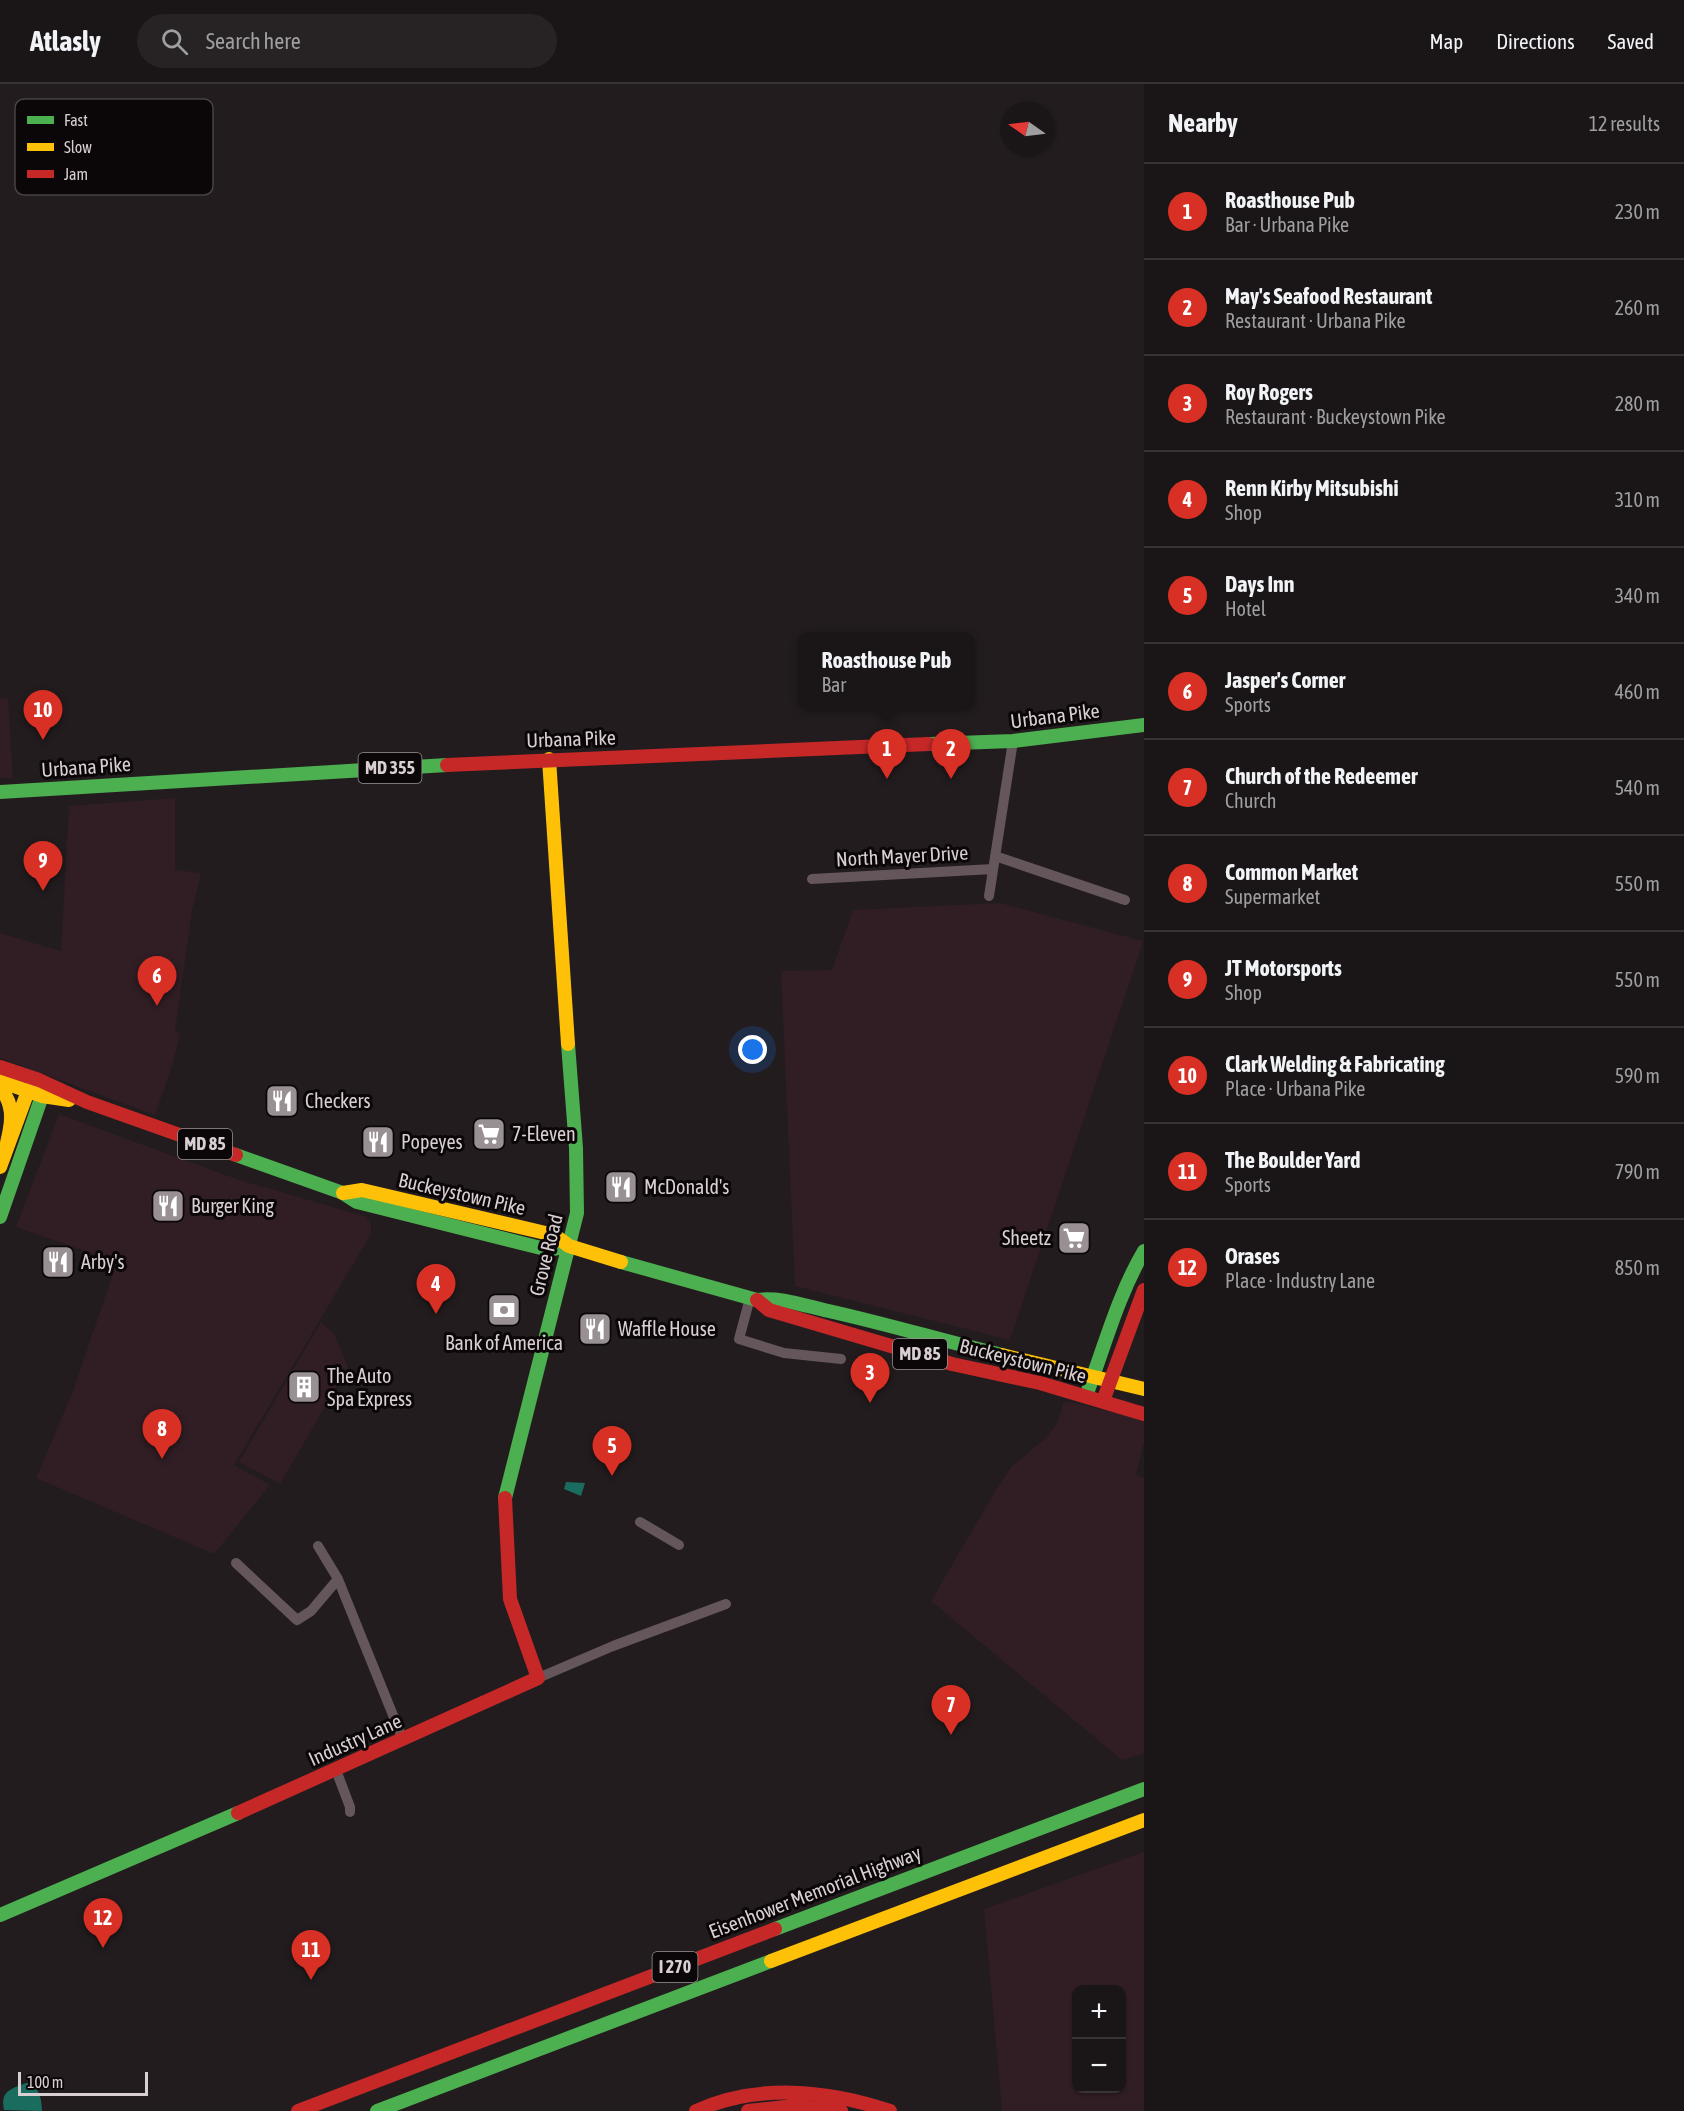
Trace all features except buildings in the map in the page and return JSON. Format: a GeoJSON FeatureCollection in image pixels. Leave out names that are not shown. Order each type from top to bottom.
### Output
{"type":"FeatureCollection","features":[{"type":"Feature","properties":{"kind":"main road","name":"Urbana Pike"},"geometry":{"type":"LineString","coordinates":[[0,792],[549,759],[1013,741],[1144,725]]}},
{"type":"Feature","properties":{"kind":"main road","name":"Grove Road"},"geometry":{"type":"LineString","coordinates":[[538,1678],[510,1599],[506,1546],[506,1497],[517,1445],[577,1213],[576,1155],[549,759]]}},
{"type":"Feature","properties":{"kind":"main road","name":"Buckeystown Pike"},"geometry":{"type":"LineString","coordinates":[[0,1067],[39,1080],[87,1102],[343,1193],[362,1190],[554,1235],[569,1246],[677,1279],[754,1299],[772,1298],[854,1316],[924,1336],[1144,1389]]}},
{"type":"Feature","properties":{"kind":"main road"},"geometry":{"type":"LineString","coordinates":[[2,1161],[28,1091],[39,1080]]}},
{"type":"Feature","properties":{"kind":"main road"},"geometry":{"type":"LineString","coordinates":[[0,1217],[42,1096],[39,1080]]}},
{"type":"Feature","properties":{"kind":"main road","name":"Buckeystown Pike"},"geometry":{"type":"LineString","coordinates":[[0,1081],[42,1096],[87,1102]]}},
{"type":"Feature","properties":{"kind":"main road"},"geometry":{"type":"LineString","coordinates":[[0,1088],[7,1094],[13,1111],[2,1161]]}},
{"type":"Feature","properties":{"kind":"main road"},"geometry":{"type":"LineString","coordinates":[[1086,1396],[1137,1263],[1144,1251]]}},
{"type":"Feature","properties":{"kind":"main road"},"geometry":{"type":"LineString","coordinates":[[1103,1401],[1144,1290]]}},
{"type":"Feature","properties":{"kind":"main road","name":"Buckeystown Pike"},"geometry":{"type":"LineString","coordinates":[[754,1299],[769,1310],[952,1364],[1040,1383],[1144,1414]]}},
{"type":"Feature","properties":{"kind":"main road","name":"Industry Lane"},"geometry":{"type":"LineString","coordinates":[[0,1915],[336,1770],[538,1678]]}},
{"type":"Feature","properties":{"kind":"main road","name":"Eisenhower Memorial Highway"},"geometry":{"type":"LineString","coordinates":[[333,2097],[1144,1789]]}},
{"type":"Feature","properties":{"kind":"main road","name":"I 270"},"geometry":{"type":"LineString","coordinates":[[377,2111],[1144,1820]]}},
{"type":"Feature","properties":{"kind":"main road"},"geometry":{"type":"LineString","coordinates":[[696,2111],[743,2097],[795,2091],[835,2094],[890,2111]]}},
{"type":"Feature","properties":{"kind":"main road"},"geometry":{"type":"LineString","coordinates":[[287,2111],[333,2097]]}},
{"type":"Feature","properties":{"kind":"main road"},"geometry":{"type":"LineString","coordinates":[[298,2111],[333,2097]]}},
{"type":"Feature","properties":{"kind":"main road"},"geometry":{"type":"LineString","coordinates":[[748,2111],[764,2107],[795,2105],[841,2111]]}},
{"type":"Feature","properties":{"kind":"street"},"geometry":{"type":"LineString","coordinates":[[989,896],[1013,741]]}},
{"type":"Feature","properties":{"kind":"street"},"geometry":{"type":"LineString","coordinates":[[995,856],[1125,900]]}},
{"type":"Feature","properties":{"kind":"street","name":"North Mayer Drive"},"geometry":{"type":"LineString","coordinates":[[812,879],[993,869]]}},
{"type":"Feature","properties":{"kind":"street"},"geometry":{"type":"LineString","coordinates":[[754,1299],[740,1339],[784,1353],[841,1359]]}},
{"type":"Feature","properties":{"kind":"street"},"geometry":{"type":"LineString","coordinates":[[640,1522],[679,1545]]}},
{"type":"Feature","properties":{"kind":"street"},"geometry":{"type":"LineString","coordinates":[[318,1546],[338,1579],[403,1740]]}},
{"type":"Feature","properties":{"kind":"street"},"geometry":{"type":"LineString","coordinates":[[236,1563],[297,1620],[311,1611],[338,1579]]}},
{"type":"Feature","properties":{"kind":"street","name":"Industry Lane"},"geometry":{"type":"LineString","coordinates":[[538,1678],[613,1646],[726,1604]]}},
{"type":"Feature","properties":{"kind":"street"},"geometry":{"type":"LineString","coordinates":[[336,1770],[350,1812]]}},
{"type":"Feature","properties":{"kind":"shaded area"},"geometry":{"type":"Polygon","coordinates":[[[8,698],[13,778],[0,778],[0,699],[8,698]]]}},
{"type":"Feature","properties":{"kind":"shaded area"},"geometry":{"type":"Polygon","coordinates":[[[175,798],[175,870],[201,873],[192,911],[175,1031],[180,1033],[173,1063],[155,1115],[0,1058],[0,933],[61,951],[69,806],[175,798]]]}},
{"type":"Feature","properties":{"kind":"shaded area"},"geometry":{"type":"Polygon","coordinates":[[[1000,903],[1143,941],[1144,939],[1010,1340],[795,1286],[781,971],[832,970],[853,910],[1000,903]]]}},
{"type":"Feature","properties":{"kind":"shaded area"},"geometry":{"type":"Polygon","coordinates":[[[59,1114],[239,1180],[364,1216],[371,1223],[371,1234],[234,1465],[270,1485],[214,1554],[36,1478],[73,1391],[117,1262],[16,1227],[59,1114]]]}},
{"type":"Feature","properties":{"kind":"shaded area"},"geometry":{"type":"Polygon","coordinates":[[[321,1322],[334,1334],[348,1367],[280,1484],[239,1462],[321,1322]]]}},
{"type":"Feature","properties":{"kind":"shaded area"},"geometry":{"type":"Polygon","coordinates":[[[1064,1401],[1144,1418],[1144,1442],[1136,1475],[1144,1478],[1144,1753],[1122,1760],[931,1601],[994,1493],[1012,1466],[1046,1438],[1057,1423],[1064,1401]]]}},
{"type":"Feature","properties":{"kind":"shaded area"},"geometry":{"type":"Polygon","coordinates":[[[566,1482],[585,1483],[581,1496],[564,1489],[566,1482]]]}},
{"type":"Feature","properties":{"kind":"shaded area"},"geometry":{"type":"Polygon","coordinates":[[[1144,1852],[1144,2111],[1002,2111],[984,1909],[1144,1852]]]}},
{"type":"Feature","properties":{"kind":"shaded area"},"geometry":{"type":"Polygon","coordinates":[[[26,2083],[37,2089],[42,2111],[4,2110],[5,2095],[11,2089],[26,2083]]]}},
{"type":"Feature","properties":{"kind":"traffic: fast"},"geometry":{"type":"LineString","coordinates":[[929,744],[1013,741],[1144,725]]}},
{"type":"Feature","properties":{"kind":"traffic: fast"},"geometry":{"type":"LineString","coordinates":[[0,792],[447,765]]}},
{"type":"Feature","properties":{"kind":"traffic: fast"},"geometry":{"type":"LineString","coordinates":[[505,1498],[577,1213],[576,1148],[568,1044]]}},
{"type":"Feature","properties":{"kind":"traffic: fast"},"geometry":{"type":"LineString","coordinates":[[0,1217],[42,1096],[40,1086]]}},
{"type":"Feature","properties":{"kind":"traffic: fast"},"geometry":{"type":"LineString","coordinates":[[236,1155],[343,1193],[357,1202],[549,1250],[569,1246]]}},
{"type":"Feature","properties":{"kind":"traffic: fast"},"geometry":{"type":"LineString","coordinates":[[1086,1396],[1119,1304],[1144,1251]]}},
{"type":"Feature","properties":{"kind":"traffic: fast"},"geometry":{"type":"LineString","coordinates":[[621,1262],[757,1300],[799,1304],[1002,1355]]}},
{"type":"Feature","properties":{"kind":"traffic: fast"},"geometry":{"type":"LineString","coordinates":[[775,1929],[1144,1789]]}},
{"type":"Feature","properties":{"kind":"traffic: fast"},"geometry":{"type":"LineString","coordinates":[[0,1915],[238,1813]]}},
{"type":"Feature","properties":{"kind":"traffic: fast"},"geometry":{"type":"LineString","coordinates":[[377,2111],[771,1961]]}},
{"type":"Feature","properties":{"kind":"traffic: slow"},"geometry":{"type":"LineString","coordinates":[[549,759],[568,1044]]}},
{"type":"Feature","properties":{"kind":"traffic: slow"},"geometry":{"type":"LineString","coordinates":[[0,1081],[42,1096],[69,1100]]}},
{"type":"Feature","properties":{"kind":"traffic: slow"},"geometry":{"type":"LineString","coordinates":[[0,1167],[28,1091],[37,1082]]}},
{"type":"Feature","properties":{"kind":"traffic: slow"},"geometry":{"type":"LineString","coordinates":[[0,1088],[6,1096],[11,1112],[4,1155]]}},
{"type":"Feature","properties":{"kind":"traffic: slow"},"geometry":{"type":"LineString","coordinates":[[343,1193],[362,1190],[554,1235],[569,1246],[621,1262]]}},
{"type":"Feature","properties":{"kind":"traffic: slow"},"geometry":{"type":"LineString","coordinates":[[1002,1355],[1144,1389]]}},
{"type":"Feature","properties":{"kind":"traffic: slow"},"geometry":{"type":"LineString","coordinates":[[771,1961],[1144,1820]]}},
{"type":"Feature","properties":{"kind":"traffic: jam"},"geometry":{"type":"LineString","coordinates":[[447,765],[929,744]]}},
{"type":"Feature","properties":{"kind":"traffic: jam"},"geometry":{"type":"LineString","coordinates":[[0,1067],[39,1080],[87,1102],[236,1155]]}},
{"type":"Feature","properties":{"kind":"traffic: jam"},"geometry":{"type":"LineString","coordinates":[[1103,1401],[1144,1290]]}},
{"type":"Feature","properties":{"kind":"traffic: jam"},"geometry":{"type":"LineString","coordinates":[[757,1300],[769,1310],[952,1364],[1040,1383],[1144,1414]]}},
{"type":"Feature","properties":{"kind":"traffic: jam"},"geometry":{"type":"LineString","coordinates":[[238,1813],[538,1678],[510,1599],[505,1498]]}},
{"type":"Feature","properties":{"kind":"traffic: jam"},"geometry":{"type":"LineString","coordinates":[[298,2111],[775,1929]]}},
{"type":"Feature","properties":{"kind":"traffic: jam"},"geometry":{"type":"LineString","coordinates":[[696,2111],[719,2102],[768,2093],[817,2094],[890,2111]]}},
{"type":"Feature","properties":{"kind":"traffic: jam"},"geometry":{"type":"LineString","coordinates":[[748,2111],[794,2106],[841,2111]]}},
{"type":"Feature","properties":{"kind":"place","name":"Clark Welding & Fabricating"},"geometry":{"type":"Point","coordinates":[43,740]}},
{"type":"Feature","properties":{"kind":"place","name":"Roasthouse Pub"},"geometry":{"type":"Point","coordinates":[887,779]}},
{"type":"Feature","properties":{"kind":"place","name":"May's Seafood Restaurant"},"geometry":{"type":"Point","coordinates":[951,779]}},
{"type":"Feature","properties":{"kind":"place","name":"JT Motorsports"},"geometry":{"type":"Point","coordinates":[43,891]}},
{"type":"Feature","properties":{"kind":"place","name":"Jasper's Corner"},"geometry":{"type":"Point","coordinates":[157,1006]}},
{"type":"Feature","properties":{"kind":"place","name":"Checkers"},"geometry":{"type":"Point","coordinates":[282,1101]}},
{"type":"Feature","properties":{"kind":"place","name":"7-Eleven"},"geometry":{"type":"Point","coordinates":[489,1134]}},
{"type":"Feature","properties":{"kind":"place","name":"Popeyes"},"geometry":{"type":"Point","coordinates":[378,1142]}},
{"type":"Feature","properties":{"kind":"place","name":"McDonald's"},"geometry":{"type":"Point","coordinates":[621,1187]}},
{"type":"Feature","properties":{"kind":"place","name":"Burger King"},"geometry":{"type":"Point","coordinates":[168,1206]}},
{"type":"Feature","properties":{"kind":"place","name":"Sheetz"},"geometry":{"type":"Point","coordinates":[1074,1238]}},
{"type":"Feature","properties":{"kind":"place","name":"Arby's"},"geometry":{"type":"Point","coordinates":[58,1262]}},
{"type":"Feature","properties":{"kind":"place","name":"Bank of America"},"geometry":{"type":"Point","coordinates":[504,1310]}},
{"type":"Feature","properties":{"kind":"place","name":"Renn Kirby Mitsubishi"},"geometry":{"type":"Point","coordinates":[436,1314]}},
{"type":"Feature","properties":{"kind":"place","name":"Waffle House"},"geometry":{"type":"Point","coordinates":[595,1329]}},
{"type":"Feature","properties":{"kind":"place","name":"The Auto Spa Express"},"geometry":{"type":"Point","coordinates":[304,1387]}},
{"type":"Feature","properties":{"kind":"place","name":"Roy Rogers"},"geometry":{"type":"Point","coordinates":[870,1403]}},
{"type":"Feature","properties":{"kind":"place","name":"Common Market"},"geometry":{"type":"Point","coordinates":[162,1459]}},
{"type":"Feature","properties":{"kind":"place","name":"Days Inn"},"geometry":{"type":"Point","coordinates":[612,1476]}},
{"type":"Feature","properties":{"kind":"place","name":"Church of the Redeemer"},"geometry":{"type":"Point","coordinates":[951,1735]}},
{"type":"Feature","properties":{"kind":"place","name":"Orases"},"geometry":{"type":"Point","coordinates":[103,1948]}},
{"type":"Feature","properties":{"kind":"place","name":"The Boulder Yard"},"geometry":{"type":"Point","coordinates":[311,1980]}}]}
